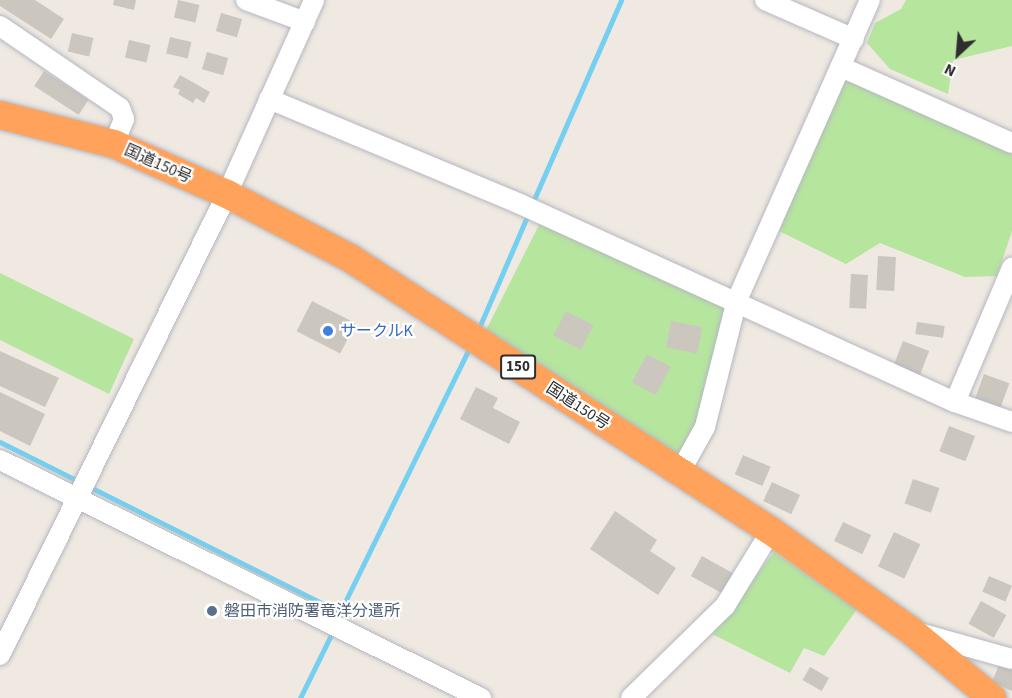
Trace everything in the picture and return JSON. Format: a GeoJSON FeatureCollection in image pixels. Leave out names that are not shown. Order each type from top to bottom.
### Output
{"type":"FeatureCollection","features":[{"type":"Feature","properties":{"kind":"highway","name":"国道150号"},"geometry":{"type":"LineString","coordinates":[[0,115],[114,144],[227,194],[350,258],[771,531],[910,630],[992,698]]}},
{"type":"Feature","properties":{"kind":"street"},"geometry":{"type":"LineString","coordinates":[[246,0],[305,22]]}},
{"type":"Feature","properties":{"kind":"street"},"geometry":{"type":"LineString","coordinates":[[0,656],[227,194],[314,0]]}},
{"type":"Feature","properties":{"kind":"street"},"geometry":{"type":"LineString","coordinates":[[765,0],[854,39]]}},
{"type":"Feature","properties":{"kind":"street"},"geometry":{"type":"LineString","coordinates":[[680,472],[705,427],[737,300],[870,0]]}},
{"type":"Feature","properties":{"kind":"street"},"geometry":{"type":"LineString","coordinates":[[0,26],[120,108],[124,119],[114,144]]}},
{"type":"Feature","properties":{"kind":"street"},"geometry":{"type":"LineString","coordinates":[[841,67],[1012,142]]}},
{"type":"Feature","properties":{"kind":"street"},"geometry":{"type":"LineString","coordinates":[[269,99],[737,300],[955,402],[1012,423]]}},
{"type":"Feature","properties":{"kind":"street"},"geometry":{"type":"LineString","coordinates":[[955,402],[1012,268]]}},
{"type":"Feature","properties":{"kind":"street"},"geometry":{"type":"LineString","coordinates":[[0,460],[481,698]]}},
{"type":"Feature","properties":{"kind":"street"},"geometry":{"type":"LineString","coordinates":[[631,698],[725,606],[771,531]]}},
{"type":"Feature","properties":{"kind":"street"},"geometry":{"type":"LineString","coordinates":[[910,630],[1012,659]]}},
{"type":"Feature","properties":{"kind":"green space"},"geometry":{"type":"Polygon","coordinates":[[[906,0],[1012,0],[1012,46],[953,60],[948,94],[890,69],[867,43],[875,23],[901,9],[906,0]]]}},
{"type":"Feature","properties":{"kind":"green space"},"geometry":{"type":"Polygon","coordinates":[[[846,79],[1012,154],[1012,231],[997,276],[965,277],[880,243],[846,264],[777,230],[846,79]]]}},
{"type":"Feature","properties":{"kind":"green space"},"geometry":{"type":"Polygon","coordinates":[[[544,215],[737,300],[695,425],[676,457],[486,330],[544,215]]]}},
{"type":"Feature","properties":{"kind":"green space"},"geometry":{"type":"Polygon","coordinates":[[[0,273],[134,339],[109,394],[0,340],[0,273]]]}},
{"type":"Feature","properties":{"kind":"green space"},"geometry":{"type":"Polygon","coordinates":[[[774,552],[857,609],[824,656],[804,648],[790,673],[712,634],[774,552]]]}},
{"type":"Feature","properties":{"kind":"building"},"geometry":{"type":"Polygon","coordinates":[[[0,0],[35,0],[64,19],[51,39],[0,6],[0,0]]]}},
{"type":"Feature","properties":{"kind":"building"},"geometry":{"type":"Polygon","coordinates":[[[114,0],[136,0],[134,10],[113,5],[114,0]]]}},
{"type":"Feature","properties":{"kind":"building"},"geometry":{"type":"Polygon","coordinates":[[[178,0],[199,5],[195,22],[174,18],[178,0]]]}},
{"type":"Feature","properties":{"kind":"building"},"geometry":{"type":"Polygon","coordinates":[[[221,13],[242,19],[237,37],[216,31],[221,13]]]}},
{"type":"Feature","properties":{"kind":"building"},"geometry":{"type":"Polygon","coordinates":[[[72,33],[93,38],[89,56],[68,52],[72,33]]]}},
{"type":"Feature","properties":{"kind":"building"},"geometry":{"type":"Polygon","coordinates":[[[170,37],[191,42],[188,59],[166,54],[170,37]]]}},
{"type":"Feature","properties":{"kind":"building"},"geometry":{"type":"Polygon","coordinates":[[[129,40],[150,45],[146,62],[125,58],[129,40]]]}},
{"type":"Feature","properties":{"kind":"building"},"geometry":{"type":"Polygon","coordinates":[[[207,52],[228,58],[223,75],[202,69],[207,52]]]}},
{"type":"Feature","properties":{"kind":"building"},"geometry":{"type":"Polygon","coordinates":[[[44,71],[88,100],[79,115],[34,86],[44,71]]]}},
{"type":"Feature","properties":{"kind":"building"},"geometry":{"type":"Polygon","coordinates":[[[180,75],[210,92],[204,103],[196,98],[193,103],[178,94],[180,90],[173,87],[180,75]]]}},
{"type":"Feature","properties":{"kind":"building"},"geometry":{"type":"Polygon","coordinates":[[[878,256],[896,257],[894,291],[876,290],[878,256]]]}},
{"type":"Feature","properties":{"kind":"building"},"geometry":{"type":"Polygon","coordinates":[[[851,274],[868,275],[866,309],[849,308],[851,274]]]}},
{"type":"Feature","properties":{"kind":"building"},"geometry":{"type":"Polygon","coordinates":[[[312,301],[356,323],[340,354],[297,331],[312,301]]]}},
{"type":"Feature","properties":{"kind":"building"},"geometry":{"type":"Polygon","coordinates":[[[566,311],[594,325],[581,350],[553,336],[566,311]]]}},
{"type":"Feature","properties":{"kind":"building"},"geometry":{"type":"Polygon","coordinates":[[[671,321],[702,327],[697,354],[666,348],[671,321]]]}},
{"type":"Feature","properties":{"kind":"building"},"geometry":{"type":"Polygon","coordinates":[[[917,322],[945,326],[943,338],[915,334],[917,322]]]}},
{"type":"Feature","properties":{"kind":"building"},"geometry":{"type":"Polygon","coordinates":[[[903,341],[929,351],[919,377],[893,367],[903,341]]]}},
{"type":"Feature","properties":{"kind":"building"},"geometry":{"type":"Polygon","coordinates":[[[0,351],[59,378],[45,407],[0,386],[0,351]]]}},
{"type":"Feature","properties":{"kind":"building"},"geometry":{"type":"Polygon","coordinates":[[[647,354],[671,367],[656,395],[632,382],[647,354]]]}},
{"type":"Feature","properties":{"kind":"building"},"geometry":{"type":"Polygon","coordinates":[[[984,374],[1009,383],[1000,409],[975,399],[984,374]]]}},
{"type":"Feature","properties":{"kind":"building"},"geometry":{"type":"Polygon","coordinates":[[[476,387],[498,398],[493,408],[520,422],[509,444],[460,419],[476,387]]]}},
{"type":"Feature","properties":{"kind":"building"},"geometry":{"type":"Polygon","coordinates":[[[0,392],[45,414],[30,446],[0,431],[0,392]]]}},
{"type":"Feature","properties":{"kind":"building"},"geometry":{"type":"Polygon","coordinates":[[[949,426],[975,436],[965,461],[939,451],[949,426]]]}},
{"type":"Feature","properties":{"kind":"building"},"geometry":{"type":"Polygon","coordinates":[[[743,455],[771,467],[762,486],[735,474],[743,455]]]}},
{"type":"Feature","properties":{"kind":"building"},"geometry":{"type":"Polygon","coordinates":[[[913,479],[939,488],[931,513],[905,504],[913,479]]]}},
{"type":"Feature","properties":{"kind":"building"},"geometry":{"type":"Polygon","coordinates":[[[772,482],[800,495],[791,514],[763,501],[772,482]]]}},
{"type":"Feature","properties":{"kind":"building"},"geometry":{"type":"Polygon","coordinates":[[[615,511],[657,540],[650,551],[676,568],[658,595],[590,549],[615,511]]]}},
{"type":"Feature","properties":{"kind":"building"},"geometry":{"type":"Polygon","coordinates":[[[843,522],[871,535],[862,554],[834,541],[843,522]]]}},
{"type":"Feature","properties":{"kind":"building"},"geometry":{"type":"Polygon","coordinates":[[[894,532],[920,544],[904,579],[878,566],[894,532]]]}},
{"type":"Feature","properties":{"kind":"building"},"geometry":{"type":"Polygon","coordinates":[[[702,556],[733,573],[721,593],[691,576],[702,556]]]}},
{"type":"Feature","properties":{"kind":"building"},"geometry":{"type":"Polygon","coordinates":[[[989,576],[1012,586],[1005,601],[982,592],[989,576]]]}},
{"type":"Feature","properties":{"kind":"building"},"geometry":{"type":"Polygon","coordinates":[[[981,601],[1006,615],[994,638],[968,624],[981,601]]]}},
{"type":"Feature","properties":{"kind":"building"},"geometry":{"type":"Polygon","coordinates":[[[999,665],[1012,670],[1012,691],[992,682],[999,665]]]}},
{"type":"Feature","properties":{"kind":"building"},"geometry":{"type":"Polygon","coordinates":[[[810,667],[829,678],[822,691],[802,680],[810,667]]]}},
{"type":"Feature","properties":{"kind":"waterway"},"geometry":{"type":"LineString","coordinates":[[532,204],[621,0]]}},
{"type":"Feature","properties":{"kind":"waterway"},"geometry":{"type":"LineString","coordinates":[[478,330],[529,212]]}},
{"type":"Feature","properties":{"kind":"waterway"},"geometry":{"type":"LineString","coordinates":[[340,612],[470,347]]}},
{"type":"Feature","properties":{"kind":"waterway"},"geometry":{"type":"LineString","coordinates":[[0,442],[340,612]]}},
{"type":"Feature","properties":{"kind":"waterway"},"geometry":{"type":"LineString","coordinates":[[300,698],[333,631]]}},
{"type":"Feature","properties":{"kind":"place","name":"サークルK"},"geometry":{"type":"Point","coordinates":[328,331]}},
{"type":"Feature","properties":{"kind":"place","name":"磐田市消防署竜洋分遣所"},"geometry":{"type":"Point","coordinates":[212,611]}}]}
